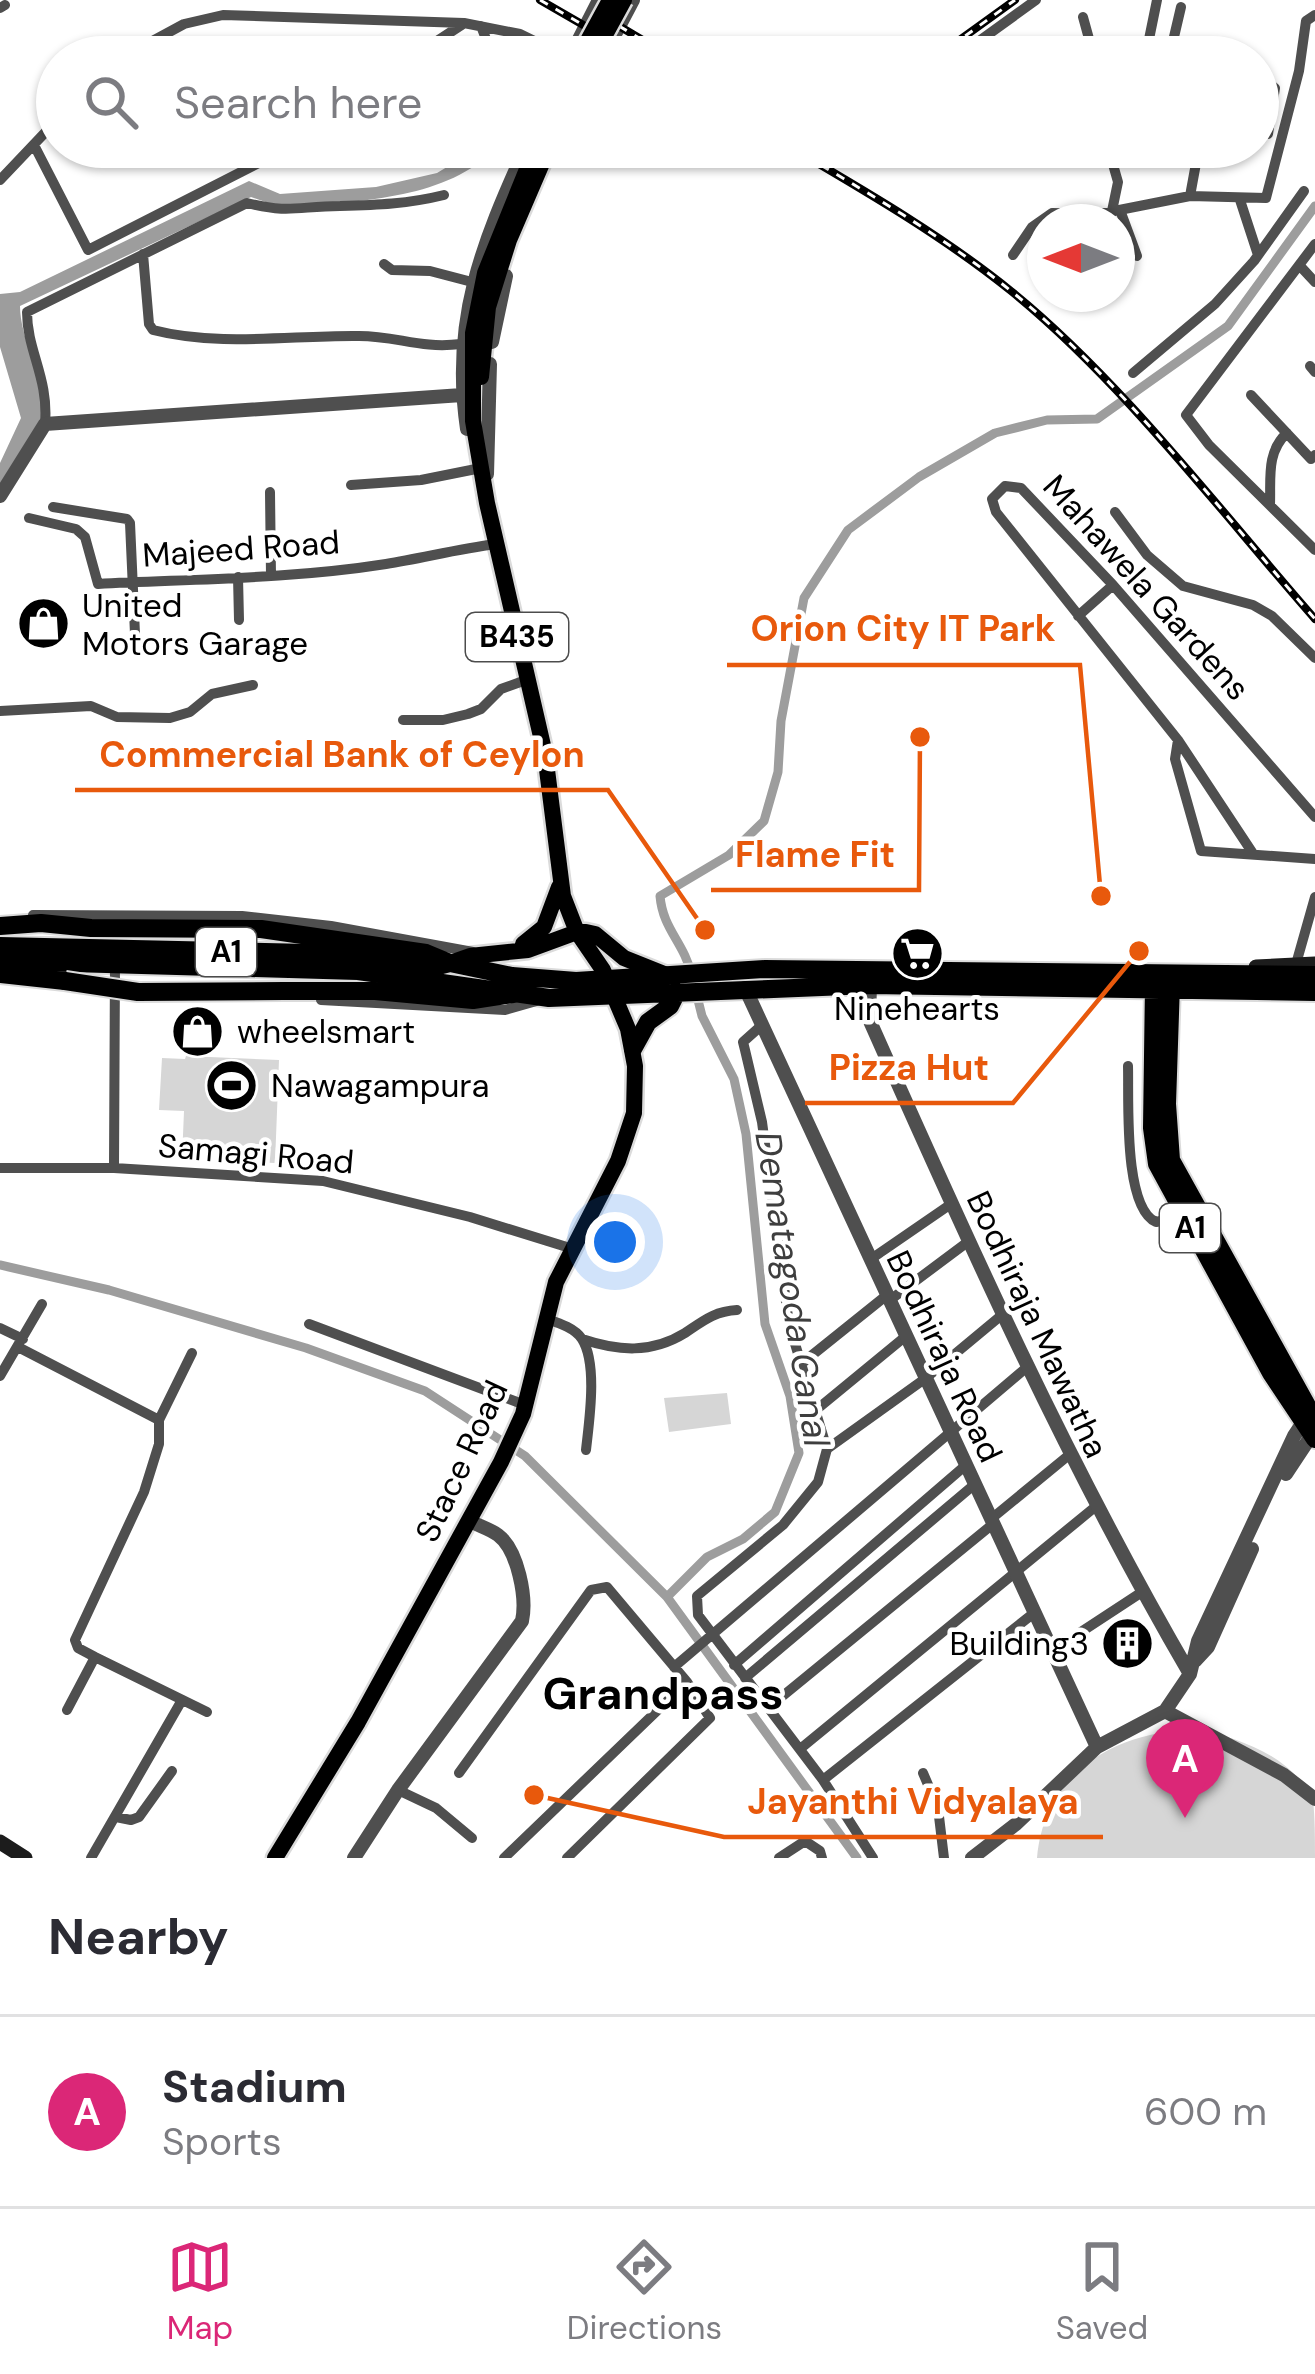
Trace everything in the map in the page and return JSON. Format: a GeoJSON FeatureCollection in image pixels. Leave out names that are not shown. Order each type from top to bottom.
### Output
{"type":"FeatureCollection","features":[{"type":"Feature","properties":{"kind":"highway"},"geometry":{"type":"LineString","coordinates":[[0,922],[91,928],[237,928],[377,945],[439,956],[450,963]]}},
{"type":"Feature","properties":{"kind":"highway","name":"A1"},"geometry":{"type":"LineString","coordinates":[[2,960],[309,953],[438,966],[450,963],[610,988]]}},
{"type":"Feature","properties":{"kind":"highway"},"geometry":{"type":"LineString","coordinates":[[2,960],[138,992],[375,991],[473,1000],[513,994]]}},
{"type":"Feature","properties":{"kind":"highway","name":"A1"},"geometry":{"type":"LineString","coordinates":[[2,960],[358,971],[550,998],[610,988],[941,968],[1172,982]]}},
{"type":"Feature","properties":{"kind":"highway"},"geometry":{"type":"LineString","coordinates":[[1172,982],[1246,982],[1315,975]]}},
{"type":"Feature","properties":{"kind":"highway","name":"A1"},"geometry":{"type":"LineString","coordinates":[[715,981],[745,988],[1172,982]]}},
{"type":"Feature","properties":{"kind":"highway","name":"A1"},"geometry":{"type":"LineString","coordinates":[[1172,982],[1154,1150],[1159,1171],[1311,1427]]}},
{"type":"Feature","properties":{"kind":"highway","name":"A1"},"geometry":{"type":"LineString","coordinates":[[1172,982],[1167,1104],[1171,1160],[1311,1427]]}},
{"type":"Feature","properties":{"kind":"highway"},"geometry":{"type":"LineString","coordinates":[[1246,982],[1315,996]]}},
{"type":"Feature","properties":{"kind":"highway"},"geometry":{"type":"LineString","coordinates":[[633,1049],[648,1022],[670,1006],[676,984]]}},
{"type":"Feature","properties":{"kind":"main road"},"geometry":{"type":"LineString","coordinates":[[591,36],[610,0]]}},
{"type":"Feature","properties":{"kind":"main road"},"geometry":{"type":"LineString","coordinates":[[606,36],[629,0]]}},
{"type":"Feature","properties":{"kind":"main road","name":"B435"},"geometry":{"type":"LineString","coordinates":[[528,168],[485,273],[473,333],[472,398],[487,503],[545,754],[561,880],[577,932],[610,988]]}},
{"type":"Feature","properties":{"kind":"main road","name":"B435"},"geometry":{"type":"LineString","coordinates":[[480,450],[488,307],[509,240],[543,168]]}},
{"type":"Feature","properties":{"kind":"main road"},"geometry":{"type":"LineString","coordinates":[[512,951],[544,927],[561,880]]}},
{"type":"Feature","properties":{"kind":"main road"},"geometry":{"type":"LineString","coordinates":[[450,963],[464,957],[528,950],[577,932],[595,934],[624,958],[676,984]]}},
{"type":"Feature","properties":{"kind":"main road"},"geometry":{"type":"LineString","coordinates":[[1172,982],[1315,964]]}},
{"type":"Feature","properties":{"kind":"main road"},"geometry":{"type":"LineString","coordinates":[[1172,982],[1315,996]]}},
{"type":"Feature","properties":{"kind":"main road","name":"Stace Road"},"geometry":{"type":"LineString","coordinates":[[275,1858],[358,1722],[470,1521],[523,1412],[570,1248],[618,1161],[630,1129],[635,1094],[633,1049],[610,988]]}},
{"type":"Feature","properties":{"kind":"main road"},"geometry":{"type":"LineString","coordinates":[[0,1842],[25,1858]]}},
{"type":"Feature","properties":{"kind":"street"},"geometry":{"type":"LineString","coordinates":[[579,36],[599,0]]}},
{"type":"Feature","properties":{"kind":"street"},"geometry":{"type":"LineString","coordinates":[[613,36],[629,0]]}},
{"type":"Feature","properties":{"kind":"street"},"geometry":{"type":"LineString","coordinates":[[986,36],[1036,0]]}},
{"type":"Feature","properties":{"kind":"street"},"geometry":{"type":"LineString","coordinates":[[1150,36],[1157,0]]}},
{"type":"Feature","properties":{"kind":"street"},"geometry":{"type":"LineString","coordinates":[[1178,36],[1181,7]]}},
{"type":"Feature","properties":{"kind":"street"},"geometry":{"type":"LineString","coordinates":[[162,36],[184,24],[223,15],[464,23],[524,36]]}},
{"type":"Feature","properties":{"kind":"street"},"geometry":{"type":"LineString","coordinates":[[1279,153],[1306,21],[1315,15]]}},
{"type":"Feature","properties":{"kind":"street"},"geometry":{"type":"LineString","coordinates":[[1083,17],[1088,36]]}},
{"type":"Feature","properties":{"kind":"street"},"geometry":{"type":"LineString","coordinates":[[444,36],[464,23]]}},
{"type":"Feature","properties":{"kind":"street"},"geometry":{"type":"LineString","coordinates":[[481,26],[485,36]]}},
{"type":"Feature","properties":{"kind":"street"},"geometry":{"type":"LineString","coordinates":[[1298,71],[1315,72]]}},
{"type":"Feature","properties":{"kind":"street"},"geometry":{"type":"LineString","coordinates":[[1279,135],[1283,136]]}},
{"type":"Feature","properties":{"kind":"street"},"geometry":{"type":"LineString","coordinates":[[0,181],[34,145],[36,149]]}},
{"type":"Feature","properties":{"kind":"street"},"geometry":{"type":"LineString","coordinates":[[46,168],[88,250],[249,168]]}},
{"type":"Feature","properties":{"kind":"street"},"geometry":{"type":"LineString","coordinates":[[487,503],[462,394],[461,344],[472,282],[518,168]]}},
{"type":"Feature","properties":{"kind":"street"},"geometry":{"type":"LineString","coordinates":[[487,503],[489,377],[498,304],[545,168]]}},
{"type":"Feature","properties":{"kind":"street"},"geometry":{"type":"LineString","coordinates":[[1114,168],[1116,204]]}},
{"type":"Feature","properties":{"kind":"street"},"geometry":{"type":"LineString","coordinates":[[1190,196],[1195,168]]}},
{"type":"Feature","properties":{"kind":"street"},"geometry":{"type":"LineString","coordinates":[[1135,206],[1190,196],[1240,200],[1269,195],[1275,168]]}},
{"type":"Feature","properties":{"kind":"street"},"geometry":{"type":"LineString","coordinates":[[1133,373],[1215,304],[1258,255],[1304,190]]}},
{"type":"Feature","properties":{"kind":"street"},"geometry":{"type":"LineString","coordinates":[[0,496],[45,424],[42,368],[27,326],[27,312],[247,203],[303,211],[411,203],[444,195]]}},
{"type":"Feature","properties":{"kind":"street"},"geometry":{"type":"LineString","coordinates":[[1240,200],[1258,255]]}},
{"type":"Feature","properties":{"kind":"street"},"geometry":{"type":"LineString","coordinates":[[1013,255],[1027,235]]}},
{"type":"Feature","properties":{"kind":"street"},"geometry":{"type":"LineString","coordinates":[[1313,545],[1209,445],[1186,415],[1315,244]]}},
{"type":"Feature","properties":{"kind":"street"},"geometry":{"type":"LineString","coordinates":[[143,254],[153,331],[254,339],[380,337],[432,347],[461,344]]}},
{"type":"Feature","properties":{"kind":"street"},"geometry":{"type":"LineString","coordinates":[[384,265],[472,282]]}},
{"type":"Feature","properties":{"kind":"street"},"geometry":{"type":"LineString","coordinates":[[1301,267],[1315,282]]}},
{"type":"Feature","properties":{"kind":"street"},"geometry":{"type":"LineString","coordinates":[[45,424],[462,394]]}},
{"type":"Feature","properties":{"kind":"street"},"geometry":{"type":"LineString","coordinates":[[1251,395],[1314,459]]}},
{"type":"Feature","properties":{"kind":"street"},"geometry":{"type":"LineString","coordinates":[[1270,505],[1271,463],[1276,445],[1287,434]]}},
{"type":"Feature","properties":{"kind":"street"},"geometry":{"type":"LineString","coordinates":[[351,485],[421,480],[476,469]]}},
{"type":"Feature","properties":{"kind":"street","name":"Mahawela Gardens"},"geometry":{"type":"LineString","coordinates":[[1252,852],[1178,740],[997,512],[992,500],[1005,486],[1021,488],[1113,586],[1315,817]]}},
{"type":"Feature","properties":{"kind":"street"},"geometry":{"type":"LineString","coordinates":[[270,492],[271,576]]}},
{"type":"Feature","properties":{"kind":"street"},"geometry":{"type":"LineString","coordinates":[[53,507],[127,519],[135,634]]}},
{"type":"Feature","properties":{"kind":"street"},"geometry":{"type":"LineString","coordinates":[[1115,512],[1147,556],[1183,586],[1253,605],[1272,616],[1315,658]]}},
{"type":"Feature","properties":{"kind":"street","name":"Majeed Road"},"geometry":{"type":"LineString","coordinates":[[29,518],[76,529],[85,537],[98,584],[271,576],[387,564],[496,544]]}},
{"type":"Feature","properties":{"kind":"street"},"geometry":{"type":"LineString","coordinates":[[238,578],[239,620]]}},
{"type":"Feature","properties":{"kind":"street"},"geometry":{"type":"LineString","coordinates":[[1078,616],[1113,586]]}},
{"type":"Feature","properties":{"kind":"street"},"geometry":{"type":"LineString","coordinates":[[403,720],[467,715],[481,709],[501,689],[526,680]]}},
{"type":"Feature","properties":{"kind":"street"},"geometry":{"type":"LineString","coordinates":[[0,712],[91,706],[117,717],[170,718],[190,712],[212,694],[253,685]]}},
{"type":"Feature","properties":{"kind":"street"},"geometry":{"type":"LineString","coordinates":[[1178,740],[1175,759],[1201,851],[1315,859]]}},
{"type":"Feature","properties":{"kind":"street"},"geometry":{"type":"LineString","coordinates":[[1296,964],[1315,898]]}},
{"type":"Feature","properties":{"kind":"street"},"geometry":{"type":"LineString","coordinates":[[0,922],[46,914],[242,916],[332,926],[491,955]]}},
{"type":"Feature","properties":{"kind":"street"},"geometry":{"type":"LineString","coordinates":[[115,963],[115,1168]]}},
{"type":"Feature","properties":{"kind":"street","name":"Bodhiraja Mawatha"},"geometry":{"type":"LineString","coordinates":[[870,985],[869,1019],[1026,1368],[1142,1592],[1192,1667]]}},
{"type":"Feature","properties":{"kind":"street","name":"Bodhiraja Road"},"geometry":{"type":"LineString","coordinates":[[745,988],[1096,1748]]}},
{"type":"Feature","properties":{"kind":"street"},"geometry":{"type":"LineString","coordinates":[[116,998],[332,1000],[505,1010],[550,998]]}},
{"type":"Feature","properties":{"kind":"street"},"geometry":{"type":"LineString","coordinates":[[762,1025],[743,1042],[762,1122],[789,1324],[826,1449],[818,1482],[783,1526],[698,1596],[698,1615],[823,1780],[873,1858]]}},
{"type":"Feature","properties":{"kind":"street"},"geometry":{"type":"LineString","coordinates":[[1128,1066],[1131,1161],[1141,1209],[1156,1222],[1183,1216]]}},
{"type":"Feature","properties":{"kind":"street","name":"Samagi Road"},"geometry":{"type":"LineString","coordinates":[[0,1168],[115,1168],[323,1180],[570,1248]]}},
{"type":"Feature","properties":{"kind":"street"},"geometry":{"type":"LineString","coordinates":[[871,1259],[951,1204]]}},
{"type":"Feature","properties":{"kind":"street"},"geometry":{"type":"LineString","coordinates":[[801,1364],[969,1241]]}},
{"type":"Feature","properties":{"kind":"street"},"geometry":{"type":"LineString","coordinates":[[0,1376],[43,1304]]}},
{"type":"Feature","properties":{"kind":"street"},"geometry":{"type":"LineString","coordinates":[[548,1319],[582,1339],[617,1351],[656,1346],[712,1315],[737,1310]]}},
{"type":"Feature","properties":{"kind":"street"},"geometry":{"type":"LineString","coordinates":[[826,1449],[926,1378],[1003,1314]]}},
{"type":"Feature","properties":{"kind":"street"},"geometry":{"type":"LineString","coordinates":[[309,1324],[523,1412]]}},
{"type":"Feature","properties":{"kind":"street"},"geometry":{"type":"LineString","coordinates":[[0,1328],[159,1420]]}},
{"type":"Feature","properties":{"kind":"street"},"geometry":{"type":"LineString","coordinates":[[816,1410],[906,1336]]}},
{"type":"Feature","properties":{"kind":"street"},"geometry":{"type":"LineString","coordinates":[[582,1339],[591,1396],[586,1450]]}},
{"type":"Feature","properties":{"kind":"street"},"geometry":{"type":"LineString","coordinates":[[192,1353],[159,1420],[159,1444],[144,1492],[75,1635],[78,1648],[94,1658],[207,1712]]}},
{"type":"Feature","properties":{"kind":"street"},"geometry":{"type":"LineString","coordinates":[[674,1667],[1026,1368]]}},
{"type":"Feature","properties":{"kind":"street"},"geometry":{"type":"LineString","coordinates":[[972,1858],[1016,1824],[1096,1748],[1165,1711],[1192,1667],[1198,1641],[1311,1427]]}},
{"type":"Feature","properties":{"kind":"street"},"geometry":{"type":"LineString","coordinates":[[768,1708],[1069,1455]]}},
{"type":"Feature","properties":{"kind":"street"},"geometry":{"type":"LineString","coordinates":[[734,1665],[966,1465]]}},
{"type":"Feature","properties":{"kind":"street"},"geometry":{"type":"LineString","coordinates":[[745,1678],[975,1484]]}},
{"type":"Feature","properties":{"kind":"street"},"geometry":{"type":"LineString","coordinates":[[800,1749],[1095,1507]]}},
{"type":"Feature","properties":{"kind":"street"},"geometry":{"type":"LineString","coordinates":[[354,1858],[522,1621],[522,1594],[509,1546],[470,1521]]}},
{"type":"Feature","properties":{"kind":"street"},"geometry":{"type":"LineString","coordinates":[[459,1773],[591,1590],[607,1587],[687,1682],[710,1718],[567,1858]]}},
{"type":"Feature","properties":{"kind":"street"},"geometry":{"type":"LineString","coordinates":[[1052,1651],[1142,1592]]}},
{"type":"Feature","properties":{"kind":"street"},"geometry":{"type":"LineString","coordinates":[[823,1780],[1034,1612]]}},
{"type":"Feature","properties":{"kind":"street"},"geometry":{"type":"LineString","coordinates":[[67,1710],[94,1658]]}},
{"type":"Feature","properties":{"kind":"street"},"geometry":{"type":"LineString","coordinates":[[504,1858],[687,1682]]}},
{"type":"Feature","properties":{"kind":"street"},"geometry":{"type":"LineString","coordinates":[[91,1858],[182,1700]]}},
{"type":"Feature","properties":{"kind":"street"},"geometry":{"type":"LineString","coordinates":[[1165,1711],[1284,1775],[1315,1799]]}},
{"type":"Feature","properties":{"kind":"street"},"geometry":{"type":"LineString","coordinates":[[116,1817],[139,1817],[172,1771]]}},
{"type":"Feature","properties":{"kind":"street"},"geometry":{"type":"LineString","coordinates":[[923,1773],[938,1808],[944,1858]]}},
{"type":"Feature","properties":{"kind":"street"},"geometry":{"type":"LineString","coordinates":[[398,1790],[436,1808],[472,1838]]}},
{"type":"Feature","properties":{"kind":"street"},"geometry":{"type":"LineString","coordinates":[[779,1858],[805,1841],[822,1858]]}},
{"type":"Feature","properties":{"kind":"shaded area"},"geometry":{"type":"Polygon","coordinates":[[[445,168],[470,168],[429,187],[376,199],[296,208],[251,197],[20,306],[42,412],[32,444],[0,492],[0,463],[21,418],[0,347],[0,294],[20,292],[249,181],[280,194],[376,187],[445,168]]]}},
{"type":"Feature","properties":{"kind":"shaded area","name":"Nawagampura"},"geometry":{"type":"Polygon","coordinates":[[[162,1058],[279,1060],[275,1163],[182,1159],[184,1111],[159,1110],[162,1058]]]}},
{"type":"Feature","properties":{"kind":"shaded area"},"geometry":{"type":"Polygon","coordinates":[[[727,1393],[731,1424],[669,1432],[664,1398],[727,1393]]]}},
{"type":"Feature","properties":{"kind":"shaded area"},"geometry":{"type":"Polygon","coordinates":[[[1196,1729],[1263,1752],[1304,1785],[1313,1801],[1315,1858],[1037,1858],[1054,1802],[1089,1762],[1138,1738],[1196,1729]]]}},
{"type":"Feature","properties":{"kind":"waterway","name":"Dematagoda Canal"},"geometry":{"type":"LineString","coordinates":[[692,976],[660,896],[729,855],[764,821],[778,772],[781,721],[804,598],[848,530],[919,477],[995,433],[1047,420],[1097,419],[1228,326],[1315,206]]}},
{"type":"Feature","properties":{"kind":"waterway","name":"Dematagoda Canal"},"geometry":{"type":"LineString","coordinates":[[667,1597],[707,1557],[743,1539],[775,1512],[799,1453],[790,1396],[765,1324],[746,1134],[734,1079],[702,1016],[696,992]]}},
{"type":"Feature","properties":{"kind":"waterway"},"geometry":{"type":"LineString","coordinates":[[0,1265],[109,1290],[306,1348],[425,1391],[525,1456],[667,1597],[857,1858]]}},
{"type":"Feature","properties":{"kind":"railway"},"geometry":{"type":"LineString","coordinates":[[540,0],[585,26]]}},
{"type":"Feature","properties":{"kind":"railway"},"geometry":{"type":"LineString","coordinates":[[965,36],[1015,0]]}},
{"type":"Feature","properties":{"kind":"railway"},"geometry":{"type":"LineString","coordinates":[[619,26],[636,36]]}},
{"type":"Feature","properties":{"kind":"railway"},"geometry":{"type":"LineString","coordinates":[[825,168],[958,251],[1052,326],[1131,406],[1315,619]]}},
{"type":"Feature","properties":{"kind":"place","name":"United Motors Garage"},"geometry":{"type":"Point","coordinates":[43,624]}},
{"type":"Feature","properties":{"kind":"place","name":"Flame Fit"},"geometry":{"type":"Point","coordinates":[920,737]}},
{"type":"Feature","properties":{"kind":"place","name":"Orion City IT Park"},"geometry":{"type":"Point","coordinates":[1101,896]}},
{"type":"Feature","properties":{"kind":"place","name":"Commercial Bank of Ceylon"},"geometry":{"type":"Point","coordinates":[705,930]}},
{"type":"Feature","properties":{"kind":"place","name":"Pizza Hut"},"geometry":{"type":"Point","coordinates":[1139,951]}},
{"type":"Feature","properties":{"kind":"place","name":"Ninehearts"},"geometry":{"type":"Point","coordinates":[917,954]}},
{"type":"Feature","properties":{"kind":"place","name":"wheelsmart"},"geometry":{"type":"Point","coordinates":[198,1031]}},
{"type":"Feature","properties":{"kind":"place","name":"Nawagampura"},"geometry":{"type":"Point","coordinates":[232,1085]}},
{"type":"Feature","properties":{"kind":"place","name":"Building3"},"geometry":{"type":"Point","coordinates":[1128,1643]}},
{"type":"Feature","properties":{"kind":"place","name":"Jayanthi Vidyalaya"},"geometry":{"type":"Point","coordinates":[534,1795]}},
{"type":"Feature","properties":{"kind":"place","name":"Stadium"},"geometry":{"type":"Point","coordinates":[1185,1818]}},
{"type":"Feature","properties":{"kind":"district","name":"Grandpass"},"geometry":{"type":"Point","coordinates":[663,1693]}}]}
